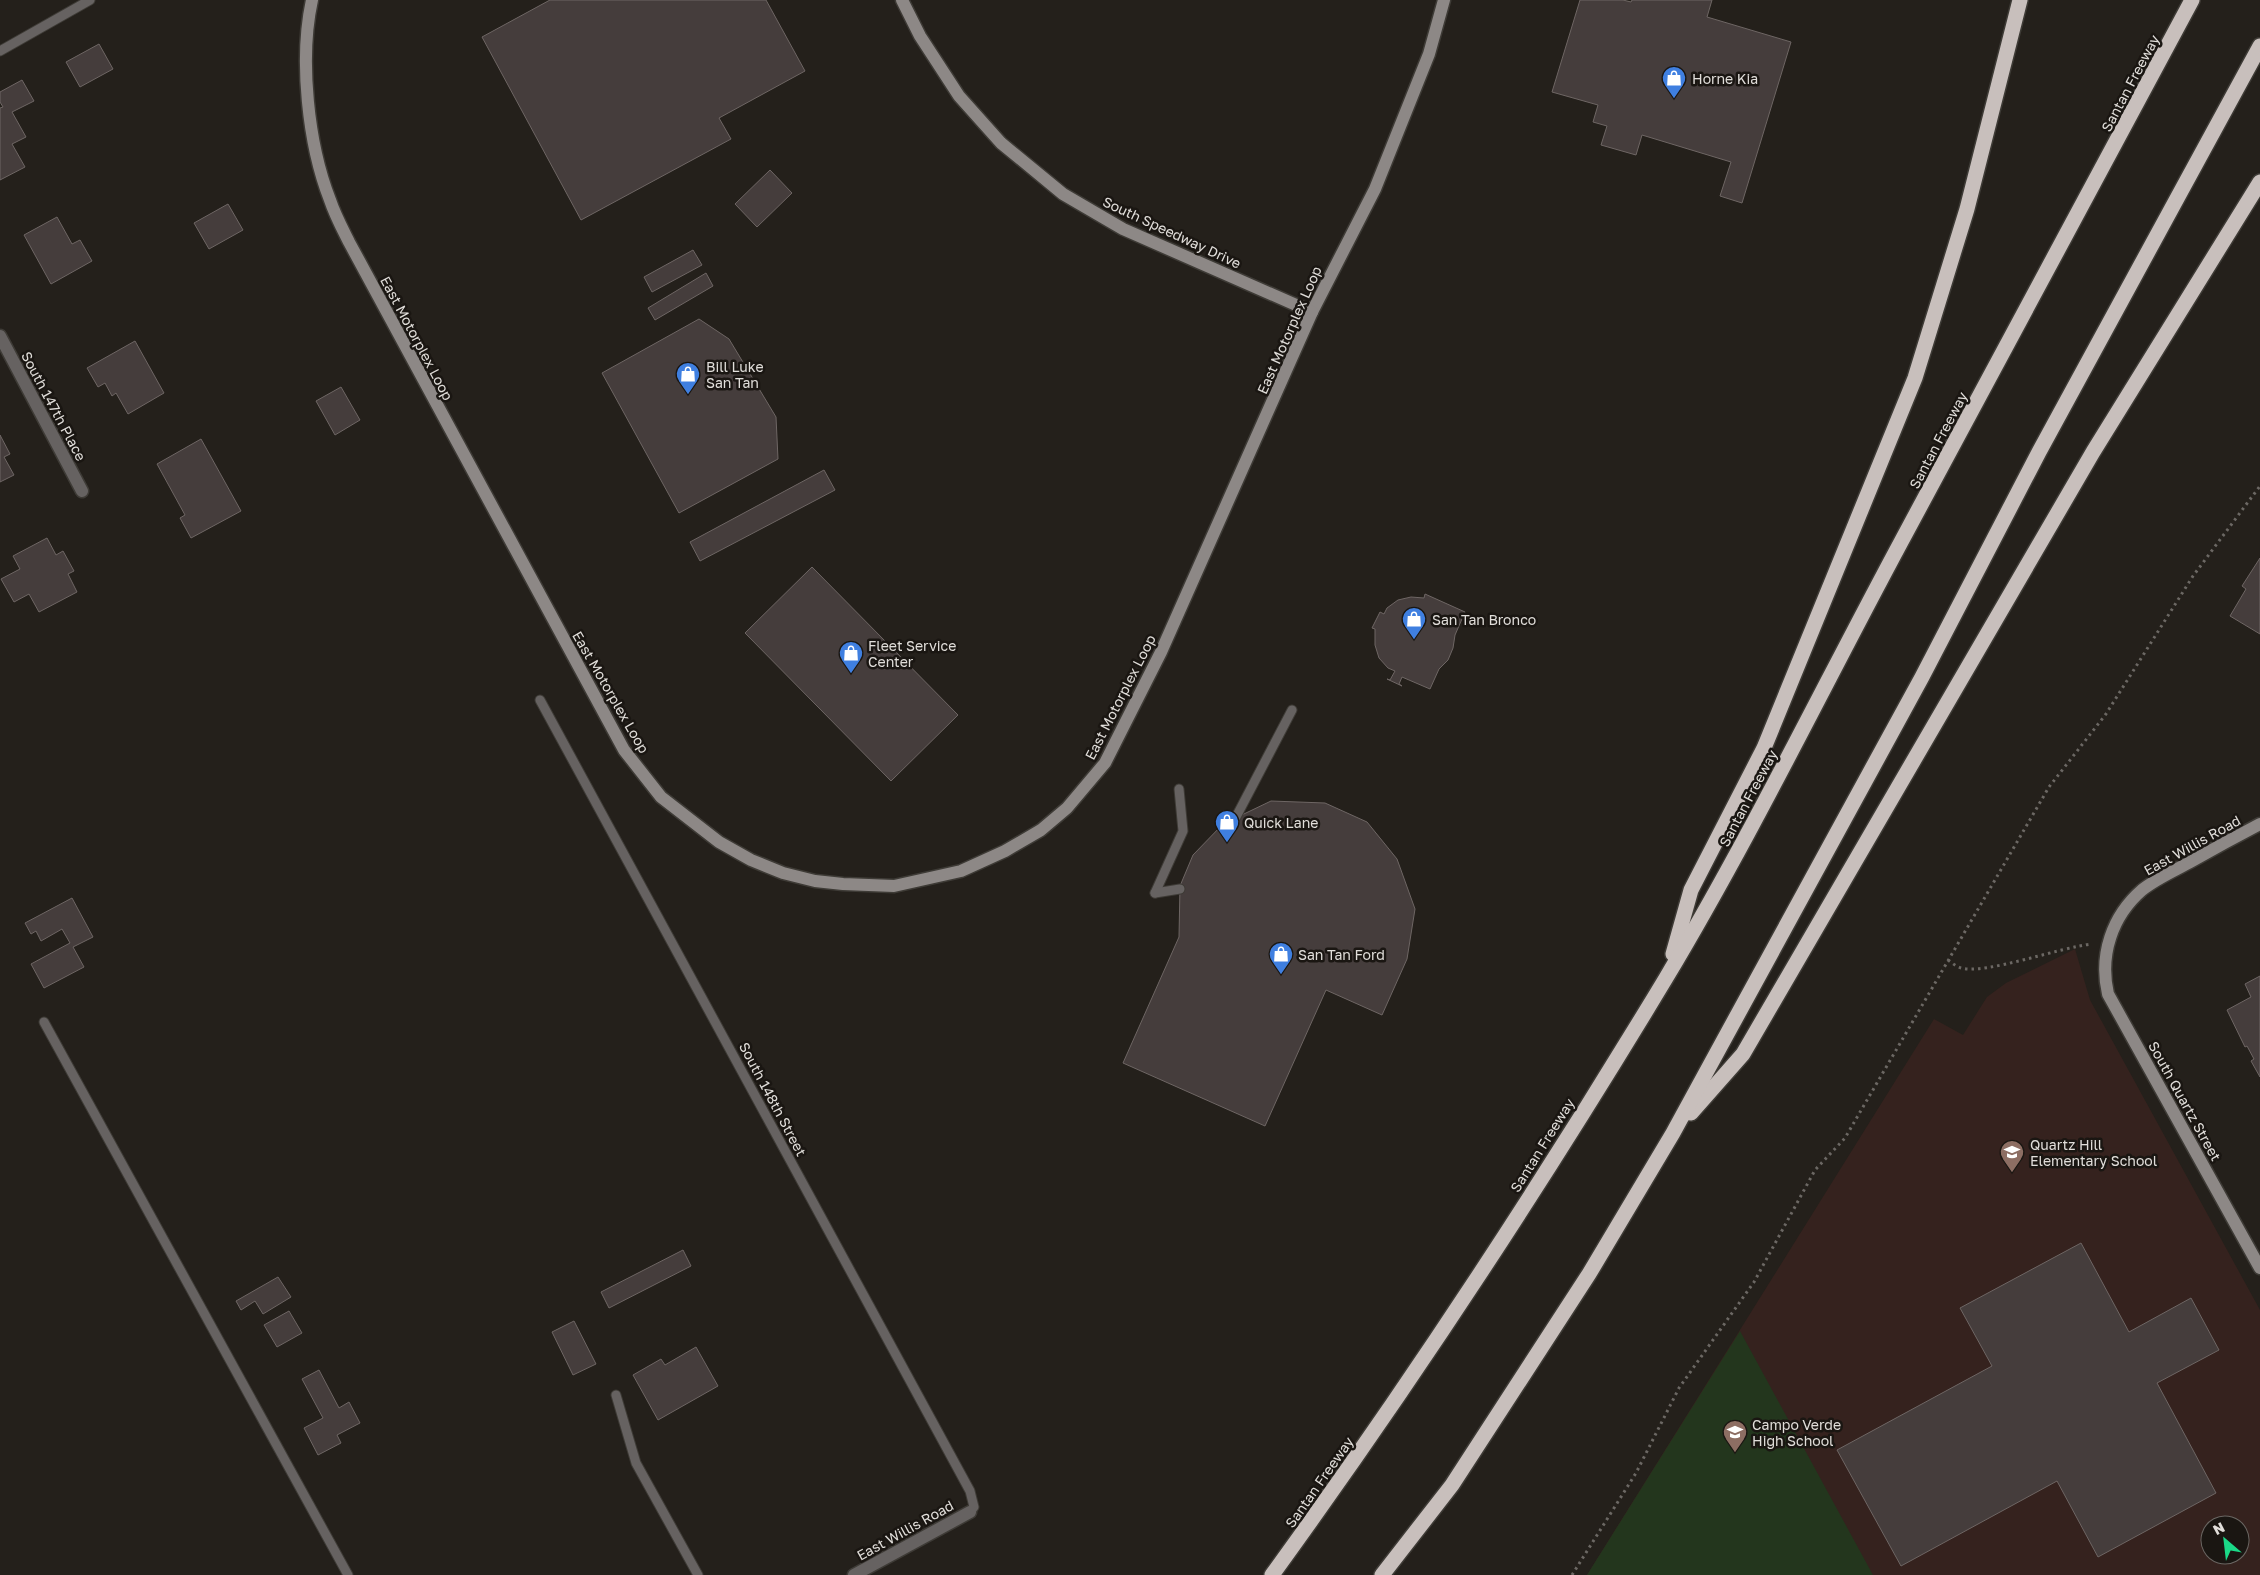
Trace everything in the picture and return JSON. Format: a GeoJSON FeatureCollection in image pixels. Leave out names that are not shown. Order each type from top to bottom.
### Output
{"type":"FeatureCollection","features":[{"type":"Feature","properties":{"kind":"highway"},"geometry":{"type":"LineString","coordinates":[[1667,976],[1691,890],[1764,748],[1915,378],[1967,209],[2020,0]]}},
{"type":"Feature","properties":{"kind":"highway","name":"Santan Freeway"},"geometry":{"type":"LineString","coordinates":[[1272,1575],[1345,1474],[1424,1358],[1522,1209],[1667,976],[1747,835],[1909,526],[2192,0]]}},
{"type":"Feature","properties":{"kind":"highway"},"geometry":{"type":"LineString","coordinates":[[1382,1575],[1452,1485],[1589,1274],[1673,1133],[1922,677],[2038,452],[2260,46]]}},
{"type":"Feature","properties":{"kind":"highway"},"geometry":{"type":"LineString","coordinates":[[1673,1133],[1743,1054],[2093,452],[2260,182]]}},
{"type":"Feature","properties":{"kind":"street","name":"East Motorplex Loop"},"geometry":{"type":"LineString","coordinates":[[312,0],[306,54],[308,105],[329,199],[349,242],[450,431],[624,750],[661,797],[699,828],[751,860],[783,873],[815,881],[866,887],[894,886],[934,878],[961,870],[1005,851],[1041,830],[1067,808],[1105,763],[1161,652],[1312,312],[1375,190],[1429,54],[1444,0]]}},
{"type":"Feature","properties":{"kind":"street","name":"South Speedway Drive"},"geometry":{"type":"LineString","coordinates":[[902,0],[920,36],[959,96],[1001,143],[1056,188],[1123,229],[1312,312]]}},
{"type":"Feature","properties":{"kind":"street","name":"South 147th Place"},"geometry":{"type":"LineString","coordinates":[[0,336],[82,491]]}},
{"type":"Feature","properties":{"kind":"street","name":"East Willis Road"},"geometry":{"type":"LineString","coordinates":[[2107,943],[2120,914],[2143,889],[2260,824]]}},
{"type":"Feature","properties":{"kind":"street","name":"South Quartz Street"},"geometry":{"type":"LineString","coordinates":[[2107,943],[2104,978],[2108,994],[2260,1268]]}},
{"type":"Feature","properties":{"kind":"street","name":"East Willis Road"},"geometry":{"type":"LineString","coordinates":[[854,1575],[970,1512]]}},
{"type":"Feature","properties":{"kind":"lane"},"geometry":{"type":"LineString","coordinates":[[0,51],[90,0]]}},
{"type":"Feature","properties":{"kind":"lane","name":"South 148th Street"},"geometry":{"type":"LineString","coordinates":[[540,700],[970,1491],[974,1507],[970,1512]]}},
{"type":"Feature","properties":{"kind":"lane"},"geometry":{"type":"LineString","coordinates":[[1236,817],[1292,710]]}},
{"type":"Feature","properties":{"kind":"lane"},"geometry":{"type":"LineString","coordinates":[[1179,790],[1183,831],[1155,893],[1180,889]]}},
{"type":"Feature","properties":{"kind":"lane"},"geometry":{"type":"LineString","coordinates":[[44,1022],[348,1575]]}},
{"type":"Feature","properties":{"kind":"lane"},"geometry":{"type":"LineString","coordinates":[[616,1396],[636,1463],[698,1575]]}},
{"type":"Feature","properties":{"kind":"path"},"geometry":{"type":"LineString","coordinates":[[1572,1575],[1636,1473],[1679,1388],[1754,1282],[1814,1170],[1845,1138],[2049,787],[2106,714],[2193,576],[2260,486]]}},
{"type":"Feature","properties":{"kind":"path"},"geometry":{"type":"LineString","coordinates":[[1948,960],[1962,968],[1987,967],[2073,946],[2107,943]]}},
{"type":"Feature","properties":{"kind":"shaded area","name":"Quartz Hill Elementary School"},"geometry":{"type":"Polygon","coordinates":[[[2075,949],[2090,1000],[2260,1310],[2260,1575],[1587,1575],[1934,1019],[1963,1035],[1987,997],[2006,983],[2075,949]]]}},
{"type":"Feature","properties":{"kind":"green space","name":"Campo Verde High School"},"geometry":{"type":"Polygon","coordinates":[[[1740,1331],[1873,1575],[1587,1575],[1740,1331]]]}},
{"type":"Feature","properties":{"kind":"building"},"geometry":{"type":"Polygon","coordinates":[[[550,0],[766,0],[805,71],[719,118],[731,139],[581,220],[482,37],[550,0]]]}},
{"type":"Feature","properties":{"kind":"building","name":"Horne Kia"},"geometry":{"type":"Polygon","coordinates":[[[1580,0],[1623,0],[1631,2],[1632,0],[1712,0],[1707,17],[1791,42],[1742,203],[1720,196],[1731,162],[1642,135],[1636,155],[1601,145],[1607,126],[1593,122],[1598,105],[1552,92],[1580,0]]]}},
{"type":"Feature","properties":{"kind":"building"},"geometry":{"type":"Polygon","coordinates":[[[99,44],[113,69],[80,87],[66,62],[99,44]]]}},
{"type":"Feature","properties":{"kind":"building"},"geometry":{"type":"Polygon","coordinates":[[[22,80],[34,101],[12,112],[26,137],[12,144],[25,167],[0,180],[0,108],[3,107],[0,102],[0,92],[22,80]]]}},
{"type":"Feature","properties":{"kind":"building"},"geometry":{"type":"Polygon","coordinates":[[[770,170],[792,193],[757,227],[735,204],[770,170]]]}},
{"type":"Feature","properties":{"kind":"building"},"geometry":{"type":"Polygon","coordinates":[[[228,204],[243,230],[209,249],[194,223],[228,204]]]}},
{"type":"Feature","properties":{"kind":"building"},"geometry":{"type":"Polygon","coordinates":[[[57,217],[72,244],[80,240],[92,261],[51,284],[24,235],[57,217]]]}},
{"type":"Feature","properties":{"kind":"building"},"geometry":{"type":"Polygon","coordinates":[[[693,250],[702,265],[652,292],[644,277],[693,250]]]}},
{"type":"Feature","properties":{"kind":"building"},"geometry":{"type":"Polygon","coordinates":[[[706,273],[713,286],[655,320],[648,308],[706,273]]]}},
{"type":"Feature","properties":{"kind":"building","name":"Bill Luke San Tan"},"geometry":{"type":"Polygon","coordinates":[[[699,319],[729,339],[776,417],[778,459],[679,513],[602,373],[699,319]]]}},
{"type":"Feature","properties":{"kind":"building"},"geometry":{"type":"Polygon","coordinates":[[[135,341],[164,393],[128,414],[116,393],[112,396],[105,383],[98,387],[87,368],[135,341]]]}},
{"type":"Feature","properties":{"kind":"building"},"geometry":{"type":"Polygon","coordinates":[[[341,387],[360,420],[335,435],[316,401],[341,387]]]}},
{"type":"Feature","properties":{"kind":"building"},"geometry":{"type":"Polygon","coordinates":[[[0,435],[10,454],[4,457],[14,475],[0,482],[0,435]]]}},
{"type":"Feature","properties":{"kind":"building"},"geometry":{"type":"Polygon","coordinates":[[[201,439],[241,511],[191,538],[180,518],[185,515],[157,464],[201,439]]]}},
{"type":"Feature","properties":{"kind":"building"},"geometry":{"type":"Polygon","coordinates":[[[824,470],[835,490],[700,561],[690,542],[824,470]]]}},
{"type":"Feature","properties":{"kind":"building"},"geometry":{"type":"Polygon","coordinates":[[[47,538],[56,555],[63,551],[74,571],[68,574],[77,592],[39,612],[29,594],[14,602],[1,579],[20,569],[13,556],[47,538]]]}},
{"type":"Feature","properties":{"kind":"building"},"geometry":{"type":"Polygon","coordinates":[[[2260,558],[2260,634],[2230,616],[2246,589],[2242,586],[2260,558]]]}},
{"type":"Feature","properties":{"kind":"building","name":"Fleet Service Center"},"geometry":{"type":"Polygon","coordinates":[[[812,567],[958,715],[891,781],[745,633],[812,567]]]}},
{"type":"Feature","properties":{"kind":"building","name":"San Tan Bronco"},"geometry":{"type":"Polygon","coordinates":[[[1425,594],[1465,612],[1455,635],[1453,648],[1448,660],[1439,669],[1430,689],[1402,677],[1399,684],[1402,686],[1387,679],[1390,680],[1395,671],[1388,668],[1379,658],[1375,645],[1375,629],[1372,628],[1380,612],[1384,614],[1387,608],[1398,600],[1411,597],[1424,598],[1425,594]]]}},
{"type":"Feature","properties":{"kind":"building","name":"San Tan Ford"},"geometry":{"type":"Polygon","coordinates":[[[1271,801],[1325,803],[1367,822],[1397,859],[1415,909],[1407,959],[1382,1015],[1326,990],[1265,1126],[1123,1063],[1179,937],[1180,886],[1193,855],[1223,824],[1271,801]]]}},
{"type":"Feature","properties":{"kind":"building"},"geometry":{"type":"Polygon","coordinates":[[[72,898],[93,937],[73,947],[84,967],[44,988],[31,964],[70,943],[62,929],[41,941],[36,931],[31,934],[25,923],[72,898]]]}},
{"type":"Feature","properties":{"kind":"building"},"geometry":{"type":"Polygon","coordinates":[[[2260,976],[2260,1077],[2251,1061],[2254,1059],[2247,1046],[2245,1047],[2227,1010],[2251,997],[2245,984],[2260,976]]]}},
{"type":"Feature","properties":{"kind":"building"},"geometry":{"type":"Polygon","coordinates":[[[2081,1243],[2129,1332],[2191,1298],[2219,1350],[2157,1383],[2216,1493],[2098,1557],[2057,1481],[1901,1566],[1837,1450],[1992,1366],[1960,1308],[2081,1243]]]}},
{"type":"Feature","properties":{"kind":"building"},"geometry":{"type":"Polygon","coordinates":[[[683,1250],[691,1266],[609,1308],[601,1292],[683,1250]]]}},
{"type":"Feature","properties":{"kind":"building"},"geometry":{"type":"Polygon","coordinates":[[[278,1277],[291,1297],[263,1314],[255,1301],[241,1310],[236,1301],[278,1277]]]}},
{"type":"Feature","properties":{"kind":"building"},"geometry":{"type":"Polygon","coordinates":[[[289,1311],[302,1333],[277,1347],[264,1325],[289,1311]]]}},
{"type":"Feature","properties":{"kind":"building"},"geometry":{"type":"Polygon","coordinates":[[[574,1321],[596,1364],[573,1375],[552,1332],[574,1321]]]}},
{"type":"Feature","properties":{"kind":"building"},"geometry":{"type":"Polygon","coordinates":[[[696,1347],[718,1386],[658,1420],[633,1375],[661,1359],[665,1365],[696,1347]]]}},
{"type":"Feature","properties":{"kind":"building"},"geometry":{"type":"Polygon","coordinates":[[[319,1370],[339,1408],[349,1402],[360,1423],[337,1435],[341,1443],[318,1455],[304,1428],[323,1418],[302,1379],[319,1370]]]}},
{"type":"Feature","properties":{"kind":"place","name":"Horne Kia"},"geometry":{"type":"Point","coordinates":[1674,99]}},
{"type":"Feature","properties":{"kind":"place","name":"Bill Luke San Tan"},"geometry":{"type":"Point","coordinates":[688,395]}},
{"type":"Feature","properties":{"kind":"place","name":"San Tan Bronco"},"geometry":{"type":"Point","coordinates":[1414,640]}},
{"type":"Feature","properties":{"kind":"place","name":"Fleet Service Center"},"geometry":{"type":"Point","coordinates":[851,674]}},
{"type":"Feature","properties":{"kind":"place","name":"Quick Lane"},"geometry":{"type":"Point","coordinates":[1227,843]}},
{"type":"Feature","properties":{"kind":"place","name":"San Tan Ford"},"geometry":{"type":"Point","coordinates":[1281,975]}},
{"type":"Feature","properties":{"kind":"place","name":"Quartz Hill Elementary School"},"geometry":{"type":"Point","coordinates":[2012,1173]}},
{"type":"Feature","properties":{"kind":"place","name":"Campo Verde High School"},"geometry":{"type":"Point","coordinates":[1735,1453]}}]}
